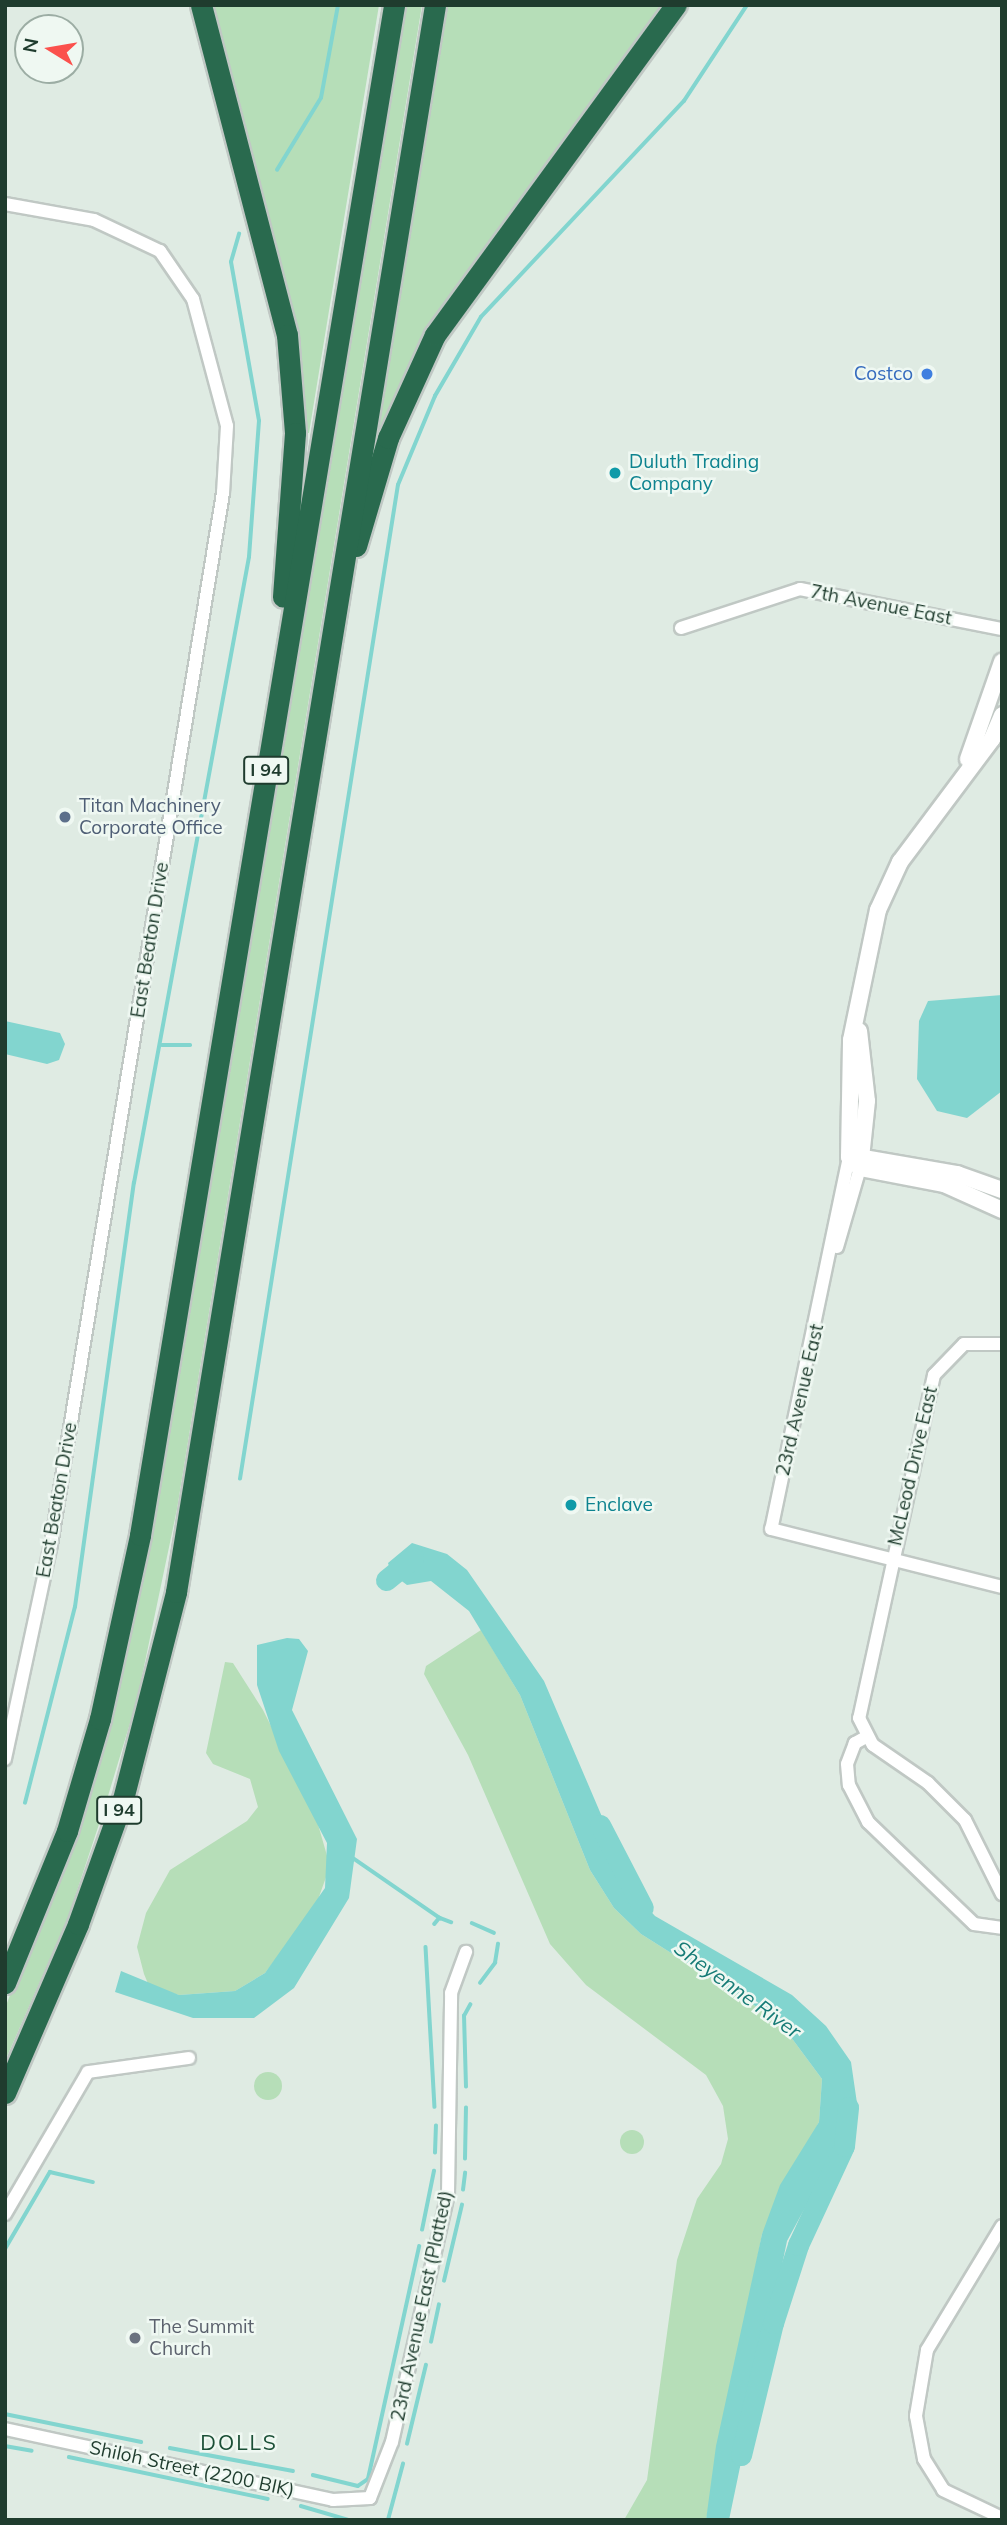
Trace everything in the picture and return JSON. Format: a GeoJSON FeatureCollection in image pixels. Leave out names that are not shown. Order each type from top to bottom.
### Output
{"type":"FeatureCollection","features":[{"type":"Feature","properties":{"kind":"highway"},"geometry":{"type":"LineString","coordinates":[[201,5],[282,306],[292,386],[295,433],[274,725]]}},
{"type":"Feature","properties":{"kind":"highway","name":"I 94"},"geometry":{"type":"LineString","coordinates":[[5,1983],[67,1831],[100,1720],[137,1548],[394,5]]}},
{"type":"Feature","properties":{"kind":"highway","name":"I 94"},"geometry":{"type":"LineString","coordinates":[[5,2093],[74,1936],[123,1799],[176,1592],[319,694],[435,5]]}},
{"type":"Feature","properties":{"kind":"highway"},"geometry":{"type":"LineString","coordinates":[[319,694],[377,469],[435,335],[676,5]]}},
{"type":"Feature","properties":{"kind":"street","name":"East Beaton Drive"},"geometry":{"type":"LineString","coordinates":[[5,204],[94,220],[160,250],[193,299],[227,426],[221,506],[53,1530],[5,1759]]}},
{"type":"Feature","properties":{"kind":"street","name":"7th Avenue East"},"geometry":{"type":"LineString","coordinates":[[681,628],[800,589],[1002,629]]}},
{"type":"Feature","properties":{"kind":"street"},"geometry":{"type":"LineString","coordinates":[[964,768],[1002,662]]}},
{"type":"Feature","properties":{"kind":"street"},"geometry":{"type":"LineString","coordinates":[[964,768],[992,739],[1002,715]]}},
{"type":"Feature","properties":{"kind":"street","name":"23rd Avenue East"},"geometry":{"type":"LineString","coordinates":[[893,1556],[771,1529],[828,1270],[857,1159],[856,1008],[866,953],[894,874],[964,768]]}},
{"type":"Feature","properties":{"kind":"street"},"geometry":{"type":"LineString","coordinates":[[857,1159],[1002,1190]]}},
{"type":"Feature","properties":{"kind":"street"},"geometry":{"type":"LineString","coordinates":[[857,1159],[944,1184],[1002,1210]]}},
{"type":"Feature","properties":{"kind":"street","name":"McLeod Drive East"},"geometry":{"type":"LineString","coordinates":[[866,1737],[860,1707],[934,1375],[964,1344],[1002,1344]]}},
{"type":"Feature","properties":{"kind":"street"},"geometry":{"type":"LineString","coordinates":[[893,1556],[1002,1587]]}},
{"type":"Feature","properties":{"kind":"street"},"geometry":{"type":"LineString","coordinates":[[1002,1894],[965,1820],[866,1737],[855,1743],[847,1764],[857,1807],[974,1924],[1002,1928]]}},
{"type":"Feature","properties":{"kind":"street","name":"23rd Avenue East (Platted)"},"geometry":{"type":"LineString","coordinates":[[374,2491],[392,2442],[448,2194],[452,1993],[466,1952]]}},
{"type":"Feature","properties":{"kind":"street"},"geometry":{"type":"LineString","coordinates":[[5,2214],[88,2072],[104,2066],[141,2070],[189,2058]]}},
{"type":"Feature","properties":{"kind":"street"},"geometry":{"type":"LineString","coordinates":[[1002,2226],[927,2350],[916,2416],[924,2459],[943,2490],[1002,2518]]}},
{"type":"Feature","properties":{"kind":"street","name":"Shiloh Street (2200 BIK)"},"geometry":{"type":"LineString","coordinates":[[5,2429],[332,2500],[354,2502],[374,2491]]}},
{"type":"Feature","properties":{"kind":"green space"},"geometry":{"type":"Polygon","coordinates":[[[208,5],[379,5],[309,433],[302,433],[279,262],[208,5]]]}},
{"type":"Feature","properties":{"kind":"green space"},"geometry":{"type":"Polygon","coordinates":[[[400,5],[422,5],[177,1509],[137,1700],[105,1806],[68,1918],[5,2061],[5,2008],[84,1806],[126,1653],[155,1505],[400,5]]]}},
{"type":"Feature","properties":{"kind":"green space"},"geometry":{"type":"Polygon","coordinates":[[[442,5],[667,5],[454,290],[380,437],[372,436],[442,5]]]}},
{"type":"Feature","properties":{"kind":"green space"},"geometry":{"type":"Polygon","coordinates":[[[481,1630],[520,1695],[590,1870],[614,1908],[641,1934],[779,2021],[822,2079],[819,2122],[762,2234],[706,2520],[624,2520],[647,2480],[677,2260],[697,2199],[721,2164],[728,2139],[723,2106],[706,2075],[586,1985],[550,1944],[468,1755],[424,1674],[426,1666],[481,1630]]]}},
{"type":"Feature","properties":{"kind":"green space"},"geometry":{"type":"Polygon","coordinates":[[[225,1662],[233,1663],[263,1710],[315,1814],[330,1866],[315,1908],[265,1973],[235,1991],[179,1995],[149,1986],[144,1974],[137,1947],[146,1913],[170,1870],[247,1821],[258,1807],[250,1779],[213,1764],[206,1753],[225,1662]]]}},
{"type":"Feature","properties":{"kind":"green space"},"geometry":{"type":"Polygon","coordinates":[[[268,2072],[278,2076],[282,2086],[278,2096],[268,2100],[258,2096],[254,2086],[258,2076],[268,2072]]]}},
{"type":"Feature","properties":{"kind":"green space"},"geometry":{"type":"Polygon","coordinates":[[[632,2130],[643,2137],[644,2142],[637,2153],[632,2154],[621,2147],[620,2142],[627,2131],[632,2130]]]}},
{"type":"Feature","properties":{"kind":"water"},"geometry":{"type":"Polygon","coordinates":[[[1002,995],[1002,1091],[967,1118],[937,1111],[917,1079],[919,1021],[928,1001],[1002,995]]]}},
{"type":"Feature","properties":{"kind":"water"},"geometry":{"type":"Polygon","coordinates":[[[5,1021],[60,1033],[65,1044],[59,1060],[47,1064],[5,1054],[5,1021]]]}},
{"type":"Feature","properties":{"kind":"water"},"geometry":{"type":"Polygon","coordinates":[[[412,1543],[447,1554],[467,1570],[544,1681],[635,1894],[655,1916],[792,1995],[826,2026],[851,2062],[858,2110],[787,2241],[729,2520],[706,2520],[716,2446],[762,2234],[780,2185],[819,2122],[822,2079],[779,2021],[641,1934],[614,1908],[590,1870],[520,1695],[469,1611],[431,1581],[407,1585],[391,1573],[388,1563],[412,1543]]]}},
{"type":"Feature","properties":{"kind":"water"},"geometry":{"type":"Polygon","coordinates":[[[287,1638],[299,1639],[308,1651],[292,1710],[357,1839],[349,1898],[294,1988],[254,2018],[193,2018],[115,1992],[121,1971],[179,1995],[235,1991],[265,1973],[325,1888],[327,1843],[279,1751],[257,1685],[257,1645],[287,1638]]]}},
{"type":"Feature","properties":{"kind":"waterway"},"geometry":{"type":"LineString","coordinates":[[277,170],[321,98],[338,5]]}},
{"type":"Feature","properties":{"kind":"waterway"},"geometry":{"type":"LineString","coordinates":[[240,1479],[398,485],[435,396],[481,317],[684,101],[747,5]]}},
{"type":"Feature","properties":{"kind":"waterway"},"geometry":{"type":"LineString","coordinates":[[25,1803],[75,1607],[134,1183],[249,557],[259,421],[231,262],[239,234]]}},
{"type":"Feature","properties":{"kind":"waterway"},"geometry":{"type":"LineString","coordinates":[[162,1045],[190,1045]]}},
{"type":"Feature","properties":{"kind":"waterway","name":"Sheyenne River"},"geometry":{"type":"LineString","coordinates":[[386,1580],[413,1558]]}},
{"type":"Feature","properties":{"kind":"waterway","name":"Sheyenne River"},"geometry":{"type":"LineString","coordinates":[[600,1825],[643,1908]]}},
{"type":"Feature","properties":{"kind":"waterway"},"geometry":{"type":"LineString","coordinates":[[353,1858],[440,1918],[435,1924]]}},
{"type":"Feature","properties":{"kind":"waterway"},"geometry":{"type":"LineString","coordinates":[[440,1918],[451,1922]]}},
{"type":"Feature","properties":{"kind":"waterway"},"geometry":{"type":"LineString","coordinates":[[472,1923],[494,1933]]}},
{"type":"Feature","properties":{"kind":"waterway"},"geometry":{"type":"LineString","coordinates":[[480,1983],[495,1963],[498,1944]]}},
{"type":"Feature","properties":{"kind":"waterway"},"geometry":{"type":"LineString","coordinates":[[426,1947],[435,2107]]}},
{"type":"Feature","properties":{"kind":"waterway"},"geometry":{"type":"LineString","coordinates":[[466,2087],[464,2016],[470,2005]]}},
{"type":"Feature","properties":{"kind":"waterway","name":"Sheyenne River"},"geometry":{"type":"LineString","coordinates":[[741,2455],[773,2323],[798,2245],[844,2146],[848,2107]]}},
{"type":"Feature","properties":{"kind":"waterway"},"geometry":{"type":"LineString","coordinates":[[465,2159],[466,2108]]}},
{"type":"Feature","properties":{"kind":"waterway"},"geometry":{"type":"LineString","coordinates":[[435,2153],[436,2126]]}},
{"type":"Feature","properties":{"kind":"waterway"},"geometry":{"type":"LineString","coordinates":[[422,2230],[434,2171]]}},
{"type":"Feature","properties":{"kind":"waterway"},"geometry":{"type":"LineString","coordinates":[[5,2249],[50,2172],[93,2182]]}},
{"type":"Feature","properties":{"kind":"waterway"},"geometry":{"type":"LineString","coordinates":[[463,2190],[465,2173]]}},
{"type":"Feature","properties":{"kind":"waterway"},"geometry":{"type":"LineString","coordinates":[[444,2281],[462,2205]]}},
{"type":"Feature","properties":{"kind":"waterway"},"geometry":{"type":"LineString","coordinates":[[313,2475],[358,2486],[368,2479],[419,2247]]}},
{"type":"Feature","properties":{"kind":"waterway"},"geometry":{"type":"LineString","coordinates":[[431,2342],[439,2305]]}},
{"type":"Feature","properties":{"kind":"waterway"},"geometry":{"type":"LineString","coordinates":[[407,2444],[426,2365]]}},
{"type":"Feature","properties":{"kind":"waterway"},"geometry":{"type":"LineString","coordinates":[[5,2414],[141,2442]]}},
{"type":"Feature","properties":{"kind":"waterway"},"geometry":{"type":"LineString","coordinates":[[5,2446],[32,2451]]}},
{"type":"Feature","properties":{"kind":"waterway"},"geometry":{"type":"LineString","coordinates":[[170,2448],[293,2471]]}},
{"type":"Feature","properties":{"kind":"waterway"},"geometry":{"type":"LineString","coordinates":[[69,2457],[268,2499]]}},
{"type":"Feature","properties":{"kind":"waterway"},"geometry":{"type":"LineString","coordinates":[[388,2520],[403,2464]]}},
{"type":"Feature","properties":{"kind":"waterway"},"geometry":{"type":"LineString","coordinates":[[301,2506],[349,2520]]}},
{"type":"Feature","properties":{"kind":"place","name":"Costco"},"geometry":{"type":"Point","coordinates":[927,374]}},
{"type":"Feature","properties":{"kind":"place","name":"Duluth Trading Company"},"geometry":{"type":"Point","coordinates":[615,473]}},
{"type":"Feature","properties":{"kind":"place","name":"Titan Machinery Corporate Office"},"geometry":{"type":"Point","coordinates":[65,817]}},
{"type":"Feature","properties":{"kind":"place","name":"Enclave"},"geometry":{"type":"Point","coordinates":[571,1505]}},
{"type":"Feature","properties":{"kind":"place","name":"The Summit Church"},"geometry":{"type":"Point","coordinates":[135,2338]}},
{"type":"Feature","properties":{"kind":"district","name":"DOLLS"},"geometry":{"type":"Point","coordinates":[239,2442]}}]}
